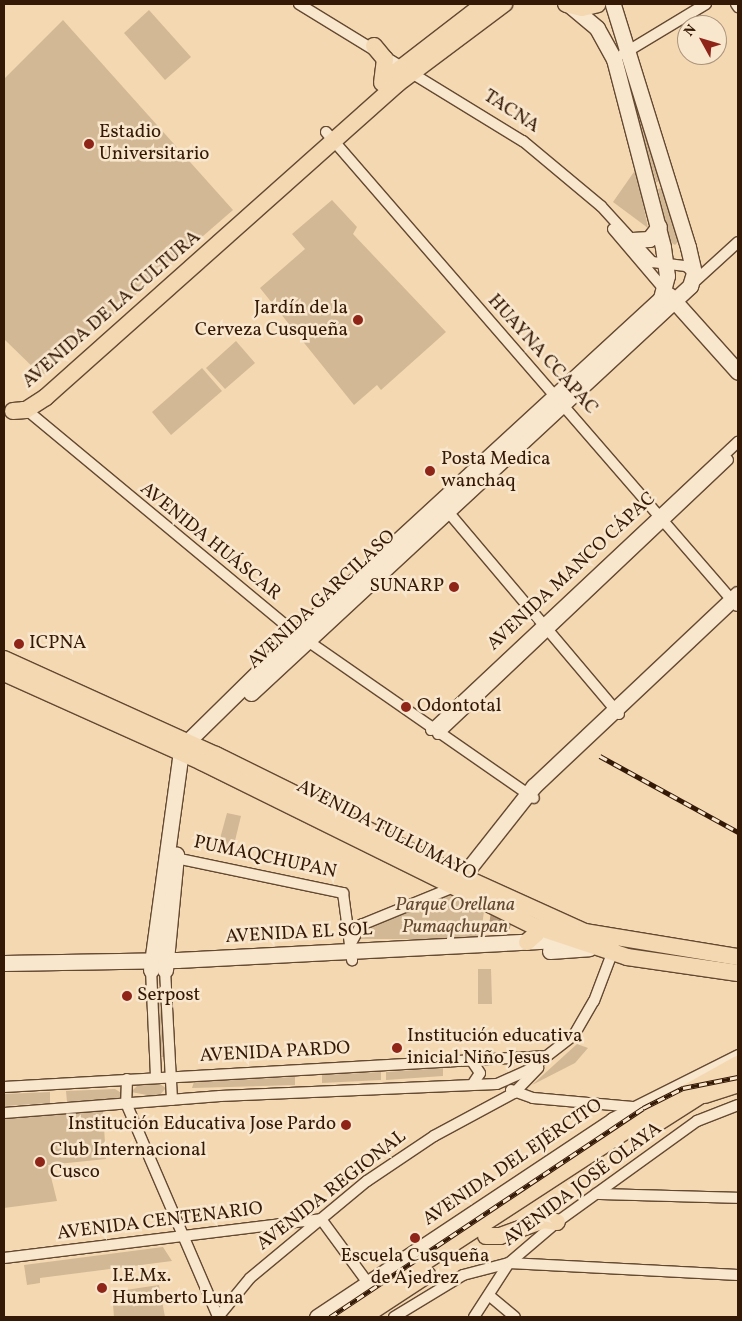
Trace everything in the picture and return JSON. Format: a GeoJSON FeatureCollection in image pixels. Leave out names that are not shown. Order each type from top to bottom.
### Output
{"type":"FeatureCollection","features":[{"type":"Feature","properties":{"kind":"highway"},"geometry":{"type":"LineString","coordinates":[[704,1093],[738,1082]]}},
{"type":"Feature","properties":{"kind":"main road","name":"AVENIDA DE LA CULTURA"},"geometry":{"type":"LineString","coordinates":[[16,411],[407,68],[484,4]]}},
{"type":"Feature","properties":{"kind":"main road","name":"AVENIDA DE LA CULTURA"},"geometry":{"type":"LineString","coordinates":[[329,136],[382,83],[504,4]]}},
{"type":"Feature","properties":{"kind":"main road"},"geometry":{"type":"LineString","coordinates":[[568,5],[598,4]]}},
{"type":"Feature","properties":{"kind":"main road"},"geometry":{"type":"LineString","coordinates":[[613,4],[620,56],[659,226],[666,265],[666,286]]}},
{"type":"Feature","properties":{"kind":"main road"},"geometry":{"type":"LineString","coordinates":[[568,5],[597,28],[620,56],[688,247],[692,280]]}},
{"type":"Feature","properties":{"kind":"main road"},"geometry":{"type":"LineString","coordinates":[[374,46],[385,59],[382,83]]}},
{"type":"Feature","properties":{"kind":"main road"},"geometry":{"type":"LineString","coordinates":[[632,240],[649,239],[659,226]]}},
{"type":"Feature","properties":{"kind":"main road","name":"AVENIDA GARCILASO"},"geometry":{"type":"LineString","coordinates":[[190,751],[302,638],[561,401],[675,302],[692,280]]}},
{"type":"Feature","properties":{"kind":"main road","name":"AVENIDA GARCILASO"},"geometry":{"type":"LineString","coordinates":[[561,401],[657,304],[666,286]]}},
{"type":"Feature","properties":{"kind":"main road","name":"TACNA"},"geometry":{"type":"LineString","coordinates":[[666,286],[675,302],[738,372]]}},
{"type":"Feature","properties":{"kind":"main road"},"geometry":{"type":"LineString","coordinates":[[462,881],[531,795],[736,601]]}},
{"type":"Feature","properties":{"kind":"main road","name":"AVENIDA TULLUMAYO"},"geometry":{"type":"LineString","coordinates":[[4,659],[190,751],[592,942]]}},
{"type":"Feature","properties":{"kind":"main road","name":"AVENIDA TULLUMAYO"},"geometry":{"type":"LineString","coordinates":[[4,673],[190,751]]}},
{"type":"Feature","properties":{"kind":"main road"},"geometry":{"type":"LineString","coordinates":[[158,965],[190,751]]}},
{"type":"Feature","properties":{"kind":"main road"},"geometry":{"type":"LineString","coordinates":[[158,965],[190,751]]}},
{"type":"Feature","properties":{"kind":"main road"},"geometry":{"type":"LineString","coordinates":[[462,881],[493,850],[531,795]]}},
{"type":"Feature","properties":{"kind":"main road","name":"AVENIDA TULLUMAYO"},"geometry":{"type":"LineString","coordinates":[[462,881],[534,926],[568,939],[614,946],[738,973]]}},
{"type":"Feature","properties":{"kind":"main road"},"geometry":{"type":"LineString","coordinates":[[527,942],[536,934],[534,926]]}},
{"type":"Feature","properties":{"kind":"main road","name":"AVENIDA EL SOL"},"geometry":{"type":"LineString","coordinates":[[4,973],[568,939]]}},
{"type":"Feature","properties":{"kind":"main road","name":"AVENIDA EL SOL"},"geometry":{"type":"LineString","coordinates":[[352,952],[592,942]]}},
{"type":"Feature","properties":{"kind":"main road","name":"AVENIDA TULLUMAYO"},"geometry":{"type":"LineString","coordinates":[[614,946],[738,957]]}},
{"type":"Feature","properties":{"kind":"main road","name":"AVENIDA EL SOL"},"geometry":{"type":"LineString","coordinates":[[4,963],[158,965]]}},
{"type":"Feature","properties":{"kind":"main road","name":"AVENIDA DEL EJÉRCITO"},"geometry":{"type":"LineString","coordinates":[[340,1317],[373,1289],[632,1108],[738,1056]]}},
{"type":"Feature","properties":{"kind":"main road","name":"AVENIDA DEL EJÉRCITO"},"geometry":{"type":"LineString","coordinates":[[318,1317],[373,1289],[668,1103],[738,1064]]}},
{"type":"Feature","properties":{"kind":"main road"},"geometry":{"type":"LineString","coordinates":[[363,1317],[704,1093],[738,1076]]}},
{"type":"Feature","properties":{"kind":"main road"},"geometry":{"type":"LineString","coordinates":[[486,1236],[500,1236],[544,1220],[557,1222]]}},
{"type":"Feature","properties":{"kind":"street","name":"TACNA"},"geometry":{"type":"LineString","coordinates":[[299,4],[374,46],[523,141],[592,200],[652,262],[686,266],[692,280]]}},
{"type":"Feature","properties":{"kind":"street"},"geometry":{"type":"LineString","coordinates":[[620,56],[706,4]]}},
{"type":"Feature","properties":{"kind":"street","name":"HUAYNA CCAPAC"},"geometry":{"type":"LineString","coordinates":[[329,136],[561,401],[660,518],[736,601]]}},
{"type":"Feature","properties":{"kind":"street","name":"TACNA"},"geometry":{"type":"LineString","coordinates":[[592,200],[666,286]]}},
{"type":"Feature","properties":{"kind":"street"},"geometry":{"type":"LineString","coordinates":[[692,280],[738,242]]}},
{"type":"Feature","properties":{"kind":"street","name":"AVENIDA HUÁSCAR"},"geometry":{"type":"LineString","coordinates":[[16,411],[302,638],[434,732],[531,795]]}},
{"type":"Feature","properties":{"kind":"street","name":"AVENIDA MANCO CÁPAC"},"geometry":{"type":"LineString","coordinates":[[434,732],[738,442]]}},
{"type":"Feature","properties":{"kind":"street","name":"AVENIDA MANCO CÁPAC"},"geometry":{"type":"LineString","coordinates":[[660,518],[738,451]]}},
{"type":"Feature","properties":{"kind":"street"},"geometry":{"type":"LineString","coordinates":[[444,507],[617,712]]}},
{"type":"Feature","properties":{"kind":"street","name":"PUMAQCHUPAN"},"geometry":{"type":"LineString","coordinates":[[175,858],[316,885],[345,897],[350,917]]}},
{"type":"Feature","properties":{"kind":"street"},"geometry":{"type":"LineString","coordinates":[[352,952],[361,925],[462,881]]}},
{"type":"Feature","properties":{"kind":"street"},"geometry":{"type":"LineString","coordinates":[[350,917],[361,925]]}},
{"type":"Feature","properties":{"kind":"street"},"geometry":{"type":"LineString","coordinates":[[350,917],[352,952]]}},
{"type":"Feature","properties":{"kind":"street"},"geometry":{"type":"LineString","coordinates":[[4,1114],[172,1100],[504,1082],[549,1056],[586,1018],[614,946]]}},
{"type":"Feature","properties":{"kind":"street"},"geometry":{"type":"LineString","coordinates":[[158,965],[172,1075],[172,1100]]}},
{"type":"Feature","properties":{"kind":"street"},"geometry":{"type":"LineString","coordinates":[[156,1076],[158,965]]}},
{"type":"Feature","properties":{"kind":"street","name":"AVENIDA PARDO"},"geometry":{"type":"LineString","coordinates":[[4,1087],[172,1075],[549,1056]]}},
{"type":"Feature","properties":{"kind":"street","name":"AVENIDA REGIONAL"},"geometry":{"type":"LineString","coordinates":[[218,1317],[250,1278],[321,1219],[404,1156],[511,1094],[549,1056]]}},
{"type":"Feature","properties":{"kind":"street"},"geometry":{"type":"LineString","coordinates":[[472,1061],[480,1073],[472,1085]]}},
{"type":"Feature","properties":{"kind":"street"},"geometry":{"type":"LineString","coordinates":[[127,1079],[126,1103],[218,1317]]}},
{"type":"Feature","properties":{"kind":"street"},"geometry":{"type":"LineString","coordinates":[[504,1082],[511,1094],[632,1108]]}},
{"type":"Feature","properties":{"kind":"street","name":"AVENIDA JOSÉ OLAYA"},"geometry":{"type":"LineString","coordinates":[[394,1317],[463,1275],[509,1263],[557,1222],[697,1121],[738,1105]]}},
{"type":"Feature","properties":{"kind":"street"},"geometry":{"type":"LineString","coordinates":[[596,1194],[738,1198]]}},
{"type":"Feature","properties":{"kind":"street"},"geometry":{"type":"LineString","coordinates":[[321,1219],[373,1289],[354,1317]]}},
{"type":"Feature","properties":{"kind":"street","name":"AVENIDA CENTENARIO"},"geometry":{"type":"LineString","coordinates":[[4,1258],[321,1219]]}},
{"type":"Feature","properties":{"kind":"street"},"geometry":{"type":"LineString","coordinates":[[474,1317],[491,1297],[509,1263],[738,1275]]}},
{"type":"Feature","properties":{"kind":"street"},"geometry":{"type":"LineString","coordinates":[[491,1297],[515,1317]]}},
{"type":"Feature","properties":{"kind":"green space"},"geometry":{"type":"Polygon","coordinates":[[[149,10],[191,57],[165,80],[124,33],[149,10]]]}},
{"type":"Feature","properties":{"kind":"green space","name":"Estadio Universitario"},"geometry":{"type":"Polygon","coordinates":[[[63,20],[233,210],[42,376],[4,339],[4,79],[63,20]]]}},
{"type":"Feature","properties":{"kind":"green space"},"geometry":{"type":"Polygon","coordinates":[[[629,66],[662,181],[656,182],[623,69],[629,66]]]}},
{"type":"Feature","properties":{"kind":"green space"},"geometry":{"type":"Polygon","coordinates":[[[636,169],[648,228],[613,202],[636,169]]]}},
{"type":"Feature","properties":{"kind":"green space"},"geometry":{"type":"Polygon","coordinates":[[[664,187],[680,240],[675,245],[669,241],[658,189],[664,187]]]}},
{"type":"Feature","properties":{"kind":"green space"},"geometry":{"type":"Polygon","coordinates":[[[332,200],[357,227],[353,234],[446,332],[381,390],[377,385],[354,405],[260,288],[305,249],[292,234],[332,200]]]}},
{"type":"Feature","properties":{"kind":"green space"},"geometry":{"type":"Polygon","coordinates":[[[236,341],[255,363],[225,389],[206,368],[236,341]]]}},
{"type":"Feature","properties":{"kind":"green space"},"geometry":{"type":"Polygon","coordinates":[[[202,368],[222,391],[171,435],[152,412],[202,368]]]}},
{"type":"Feature","properties":{"kind":"green space"},"geometry":{"type":"Polygon","coordinates":[[[227,813],[241,816],[233,849],[218,846],[227,813]]]}},
{"type":"Feature","properties":{"kind":"green space","name":"Parque Orellana Pumaqchupan"},"geometry":{"type":"Polygon","coordinates":[[[458,892],[485,905],[480,939],[356,939],[361,929],[458,892]]]}},
{"type":"Feature","properties":{"kind":"green space"},"geometry":{"type":"Polygon","coordinates":[[[478,969],[491,969],[492,1004],[478,1004],[478,969]]]}},
{"type":"Feature","properties":{"kind":"green space"},"geometry":{"type":"Polygon","coordinates":[[[157,987],[164,987],[167,1057],[160,1057],[157,987]]]}},
{"type":"Feature","properties":{"kind":"green space"},"geometry":{"type":"Polygon","coordinates":[[[577,1044],[588,1048],[575,1063],[532,1085],[577,1044]]]}},
{"type":"Feature","properties":{"kind":"green space"},"geometry":{"type":"Polygon","coordinates":[[[443,1068],[443,1076],[386,1080],[386,1072],[443,1068]]]}},
{"type":"Feature","properties":{"kind":"green space"},"geometry":{"type":"Polygon","coordinates":[[[381,1072],[381,1080],[322,1083],[322,1075],[381,1072]]]}},
{"type":"Feature","properties":{"kind":"green space"},"geometry":{"type":"Polygon","coordinates":[[[295,1077],[295,1085],[192,1088],[194,1082],[295,1077]]]}},
{"type":"Feature","properties":{"kind":"green space"},"geometry":{"type":"Polygon","coordinates":[[[158,1083],[166,1088],[158,1097],[131,1092],[138,1085],[158,1083]]]}},
{"type":"Feature","properties":{"kind":"green space"},"geometry":{"type":"Polygon","coordinates":[[[115,1089],[123,1094],[119,1099],[67,1102],[66,1091],[115,1089]]]}},
{"type":"Feature","properties":{"kind":"green space"},"geometry":{"type":"Polygon","coordinates":[[[50,1092],[50,1103],[4,1106],[4,1094],[50,1092]]]}},
{"type":"Feature","properties":{"kind":"green space","name":"Club Internacional Cusco"},"geometry":{"type":"Polygon","coordinates":[[[103,1111],[106,1159],[48,1165],[57,1201],[4,1208],[4,1117],[103,1111]]]}},
{"type":"Feature","properties":{"kind":"green space"},"geometry":{"type":"Polygon","coordinates":[[[163,1247],[172,1261],[40,1278],[40,1283],[27,1285],[24,1265],[163,1247]]]}},
{"type":"Feature","properties":{"kind":"green space"},"geometry":{"type":"Polygon","coordinates":[[[159,1285],[165,1317],[114,1317],[112,1292],[159,1285]]]}},
{"type":"Feature","properties":{"kind":"shaded area"},"geometry":{"type":"Polygon","coordinates":[[[491,911],[512,921],[509,931],[488,933],[491,911]]]}},
{"type":"Feature","properties":{"kind":"railway"},"geometry":{"type":"LineString","coordinates":[[600,756],[738,832]]}},
{"type":"Feature","properties":{"kind":"railway"},"geometry":{"type":"LineString","coordinates":[[330,1317],[643,1108],[683,1088],[738,1077]]}},
{"type":"Feature","properties":{"kind":"place","name":"Estadio Universitario"},"geometry":{"type":"Point","coordinates":[89,144]}},
{"type":"Feature","properties":{"kind":"place","name":"Jardín de la Cerveza Cusqueña"},"geometry":{"type":"Point","coordinates":[358,320]}},
{"type":"Feature","properties":{"kind":"place","name":"Posta Medica wanchaq"},"geometry":{"type":"Point","coordinates":[430,471]}},
{"type":"Feature","properties":{"kind":"place","name":"SUNARP"},"geometry":{"type":"Point","coordinates":[454,587]}},
{"type":"Feature","properties":{"kind":"place","name":"ICPNA"},"geometry":{"type":"Point","coordinates":[19,644]}},
{"type":"Feature","properties":{"kind":"place","name":"Odontotal"},"geometry":{"type":"Point","coordinates":[406,707]}},
{"type":"Feature","properties":{"kind":"place","name":"Serpost"},"geometry":{"type":"Point","coordinates":[127,996]}},
{"type":"Feature","properties":{"kind":"place","name":"Institución educativa inicial Niño Jesus"},"geometry":{"type":"Point","coordinates":[397,1048]}},
{"type":"Feature","properties":{"kind":"place","name":"Institución Educativa Jose Pardo"},"geometry":{"type":"Point","coordinates":[346,1125]}},
{"type":"Feature","properties":{"kind":"place","name":"Club Internacional Cusco"},"geometry":{"type":"Point","coordinates":[40,1162]}},
{"type":"Feature","properties":{"kind":"place","name":"Escuela Cusqueña de Ajedrez"},"geometry":{"type":"Point","coordinates":[415,1238]}},
{"type":"Feature","properties":{"kind":"place","name":"I.E.Mx. Humberto Luna"},"geometry":{"type":"Point","coordinates":[102,1288]}}]}
